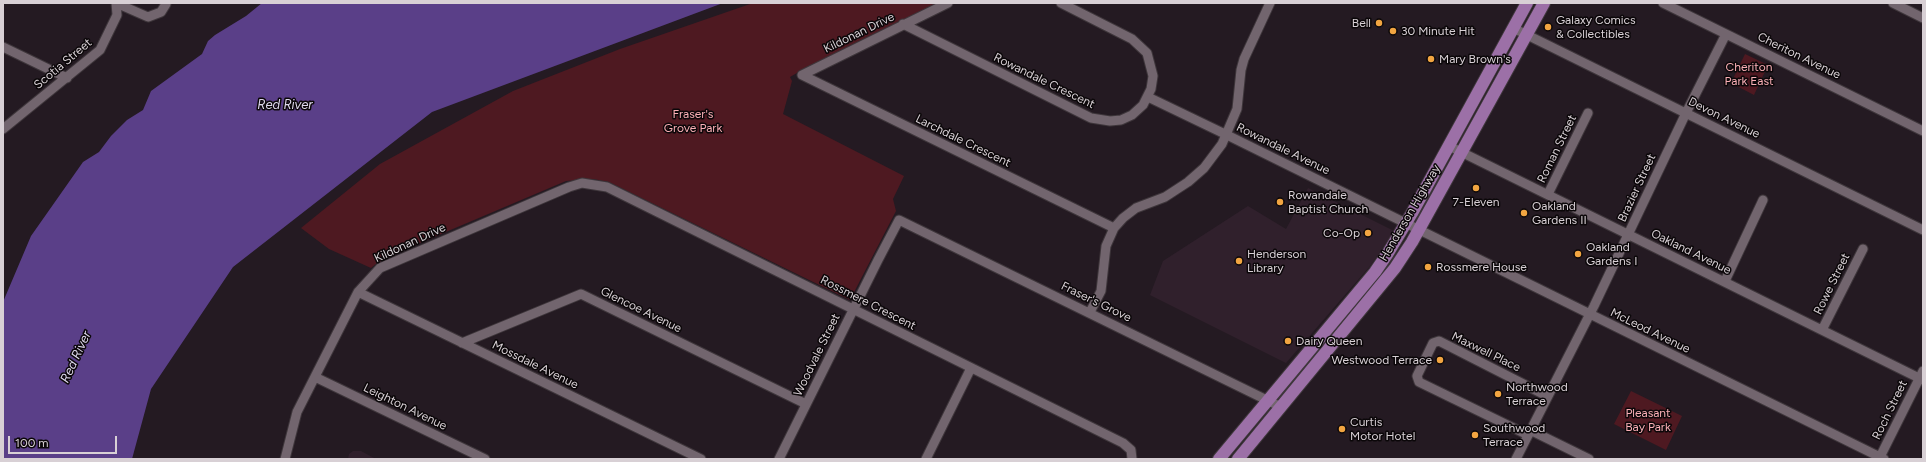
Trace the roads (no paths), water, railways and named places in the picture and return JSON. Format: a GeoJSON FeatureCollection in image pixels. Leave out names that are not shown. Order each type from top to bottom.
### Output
{"type":"FeatureCollection","features":[{"type":"Feature","properties":{"kind":"main road","name":"Henderson Highway"},"geometry":{"type":"LineString","coordinates":[[1219,459],[1375,272],[1406,223],[1527,3]]}},
{"type":"Feature","properties":{"kind":"main road","name":"Henderson Highway"},"geometry":{"type":"LineString","coordinates":[[1238,459],[1395,268],[1419,230],[1544,3]]}},
{"type":"Feature","properties":{"kind":"main road"},"geometry":{"type":"LineString","coordinates":[[1348,304],[1354,319]]}},
{"type":"Feature","properties":{"kind":"street"},"geometry":{"type":"LineString","coordinates":[[116,3],[148,17],[161,12],[166,4]]}},
{"type":"Feature","properties":{"kind":"street","name":"Scotia Street"},"geometry":{"type":"LineString","coordinates":[[3,129],[67,78],[103,46],[117,15],[116,3]]}},
{"type":"Feature","properties":{"kind":"street","name":"Kildonan Drive"},"geometry":{"type":"LineString","coordinates":[[802,75],[948,3]]}},
{"type":"Feature","properties":{"kind":"street","name":"Rowandale Crescent"},"geometry":{"type":"LineString","coordinates":[[903,24],[1097,120],[1110,122],[1126,118],[1138,110],[1148,97],[1153,76],[1150,61],[1143,48],[1132,39],[1061,3]]}},
{"type":"Feature","properties":{"kind":"street","name":"Cheriton Avenue"},"geometry":{"type":"LineString","coordinates":[[1663,3],[1923,131]]}},
{"type":"Feature","properties":{"kind":"street"},"geometry":{"type":"LineString","coordinates":[[1893,3],[1923,18]]}},
{"type":"Feature","properties":{"kind":"street"},"geometry":{"type":"LineString","coordinates":[[1090,312],[1101,291],[1106,246],[1114,228],[1123,218],[1136,208],[1165,197],[1188,182],[1204,168],[1222,144],[1237,109],[1241,70],[1244,59],[1267,4]]}},
{"type":"Feature","properties":{"kind":"street","name":"Devon Avenue"},"geometry":{"type":"LineString","coordinates":[[1514,28],[1923,230]]}},
{"type":"Feature","properties":{"kind":"street","name":"Brazier Street"},"geometry":{"type":"LineString","coordinates":[[1516,459],[1590,314],[1686,113],[1726,34]]}},
{"type":"Feature","properties":{"kind":"street"},"geometry":{"type":"LineString","coordinates":[[3,47],[67,78]]}},
{"type":"Feature","properties":{"kind":"street","name":"Larchdale Crescent"},"geometry":{"type":"LineString","coordinates":[[802,75],[1114,228]]}},
{"type":"Feature","properties":{"kind":"street","name":"Rowandale Avenue"},"geometry":{"type":"LineString","coordinates":[[1148,97],[1406,223]]}},
{"type":"Feature","properties":{"kind":"street","name":"Roman Street"},"geometry":{"type":"LineString","coordinates":[[1548,194],[1588,114]]}},
{"type":"Feature","properties":{"kind":"street","name":"Oakland Avenue"},"geometry":{"type":"LineString","coordinates":[[1449,146],[1822,330],[1922,376]]}},
{"type":"Feature","properties":{"kind":"street","name":"Kildonan Drive"},"geometry":{"type":"LineString","coordinates":[[285,459],[297,412],[358,292],[380,268],[569,187],[582,184]]}},
{"type":"Feature","properties":{"kind":"street","name":"Rossmere Crescent"},"geometry":{"type":"LineString","coordinates":[[582,184],[607,187],[1123,443],[1130,450],[1132,459]]}},
{"type":"Feature","properties":{"kind":"street"},"geometry":{"type":"LineString","coordinates":[[1724,281],[1764,200]]}},
{"type":"Feature","properties":{"kind":"street","name":"Woodvale Street"},"geometry":{"type":"LineString","coordinates":[[779,459],[899,220]]}},
{"type":"Feature","properties":{"kind":"street","name":"Fraser's Grove"},"geometry":{"type":"LineString","coordinates":[[899,220],[1090,312],[1281,407]]}},
{"type":"Feature","properties":{"kind":"street","name":"McLeod Avenue"},"geometry":{"type":"LineString","coordinates":[[1406,223],[1881,458]]}},
{"type":"Feature","properties":{"kind":"street","name":"Rowe Street"},"geometry":{"type":"LineString","coordinates":[[1822,330],[1862,249]]}},
{"type":"Feature","properties":{"kind":"street","name":"Mossdale Avenue"},"geometry":{"type":"LineString","coordinates":[[358,292],[701,459]]}},
{"type":"Feature","properties":{"kind":"street","name":"Glencoe Avenue"},"geometry":{"type":"LineString","coordinates":[[462,343],[581,294],[806,404]]}},
{"type":"Feature","properties":{"kind":"street","name":"Maxwell Place"},"geometry":{"type":"LineString","coordinates":[[1529,433],[1419,382],[1417,376],[1433,343],[1439,342],[1548,396]]}},
{"type":"Feature","properties":{"kind":"street"},"geometry":{"type":"LineString","coordinates":[[927,459],[971,368]]}},
{"type":"Feature","properties":{"kind":"street","name":"Roch Street"},"geometry":{"type":"LineString","coordinates":[[1881,458],[1922,376]]}},
{"type":"Feature","properties":{"kind":"street","name":"Leighton Avenue"},"geometry":{"type":"LineString","coordinates":[[315,377],[485,459]]}},
{"type":"Feature","properties":{"kind":"street"},"geometry":{"type":"LineString","coordinates":[[1529,433],[1590,459]]}},
{"type":"Feature","properties":{"kind":"water","name":"Red River"},"geometry":{"type":"Polygon","coordinates":[[[262,3],[723,3],[432,112],[233,267],[151,389],[132,459],[3,459],[3,302],[31,236],[83,162],[99,152],[111,136],[127,120],[143,110],[151,91],[202,54],[208,41],[215,35],[246,16],[262,3]]]}},
{"type":"Feature","properties":{"kind":"place","name":"Bell"},"geometry":{"type":"Point","coordinates":[1379,23]}},
{"type":"Feature","properties":{"kind":"place","name":"Galaxy Comics & Collectibles"},"geometry":{"type":"Point","coordinates":[1548,27]}},
{"type":"Feature","properties":{"kind":"place","name":"30 Minute Hit"},"geometry":{"type":"Point","coordinates":[1393,31]}},
{"type":"Feature","properties":{"kind":"place","name":"Mary Brown's"},"geometry":{"type":"Point","coordinates":[1431,59]}},
{"type":"Feature","properties":{"kind":"place","name":"7-Eleven"},"geometry":{"type":"Point","coordinates":[1476,188]}},
{"type":"Feature","properties":{"kind":"place","name":"Rowandale Baptist Church"},"geometry":{"type":"Point","coordinates":[1280,202]}},
{"type":"Feature","properties":{"kind":"place","name":"Oakland Gardens II"},"geometry":{"type":"Point","coordinates":[1524,213]}},
{"type":"Feature","properties":{"kind":"place","name":"Co-Op"},"geometry":{"type":"Point","coordinates":[1368,233]}},
{"type":"Feature","properties":{"kind":"place","name":"Oakland Gardens I"},"geometry":{"type":"Point","coordinates":[1578,254]}},
{"type":"Feature","properties":{"kind":"place","name":"Henderson Library"},"geometry":{"type":"Point","coordinates":[1239,261]}},
{"type":"Feature","properties":{"kind":"place","name":"Rossmere House"},"geometry":{"type":"Point","coordinates":[1428,267]}},
{"type":"Feature","properties":{"kind":"place","name":"Dairy Queen"},"geometry":{"type":"Point","coordinates":[1288,341]}},
{"type":"Feature","properties":{"kind":"place","name":"Westwood Terrace"},"geometry":{"type":"Point","coordinates":[1440,360]}},
{"type":"Feature","properties":{"kind":"place","name":"Northwood Terrace"},"geometry":{"type":"Point","coordinates":[1498,394]}},
{"type":"Feature","properties":{"kind":"place","name":"Curtis Motor Hotel"},"geometry":{"type":"Point","coordinates":[1342,429]}},
{"type":"Feature","properties":{"kind":"place","name":"Southwood Terrace"},"geometry":{"type":"Point","coordinates":[1475,435]}},
{"type":"Feature","properties":{"kind":"park label","name":"Cheriton Park East"},"geometry":{"type":"Point","coordinates":[1749,74]}},
{"type":"Feature","properties":{"kind":"park label","name":"Fraser's Grove Park"},"geometry":{"type":"Point","coordinates":[693,121]}},
{"type":"Feature","properties":{"kind":"park label","name":"Pleasant Bay Park"},"geometry":{"type":"Point","coordinates":[1648,420]}}]}
